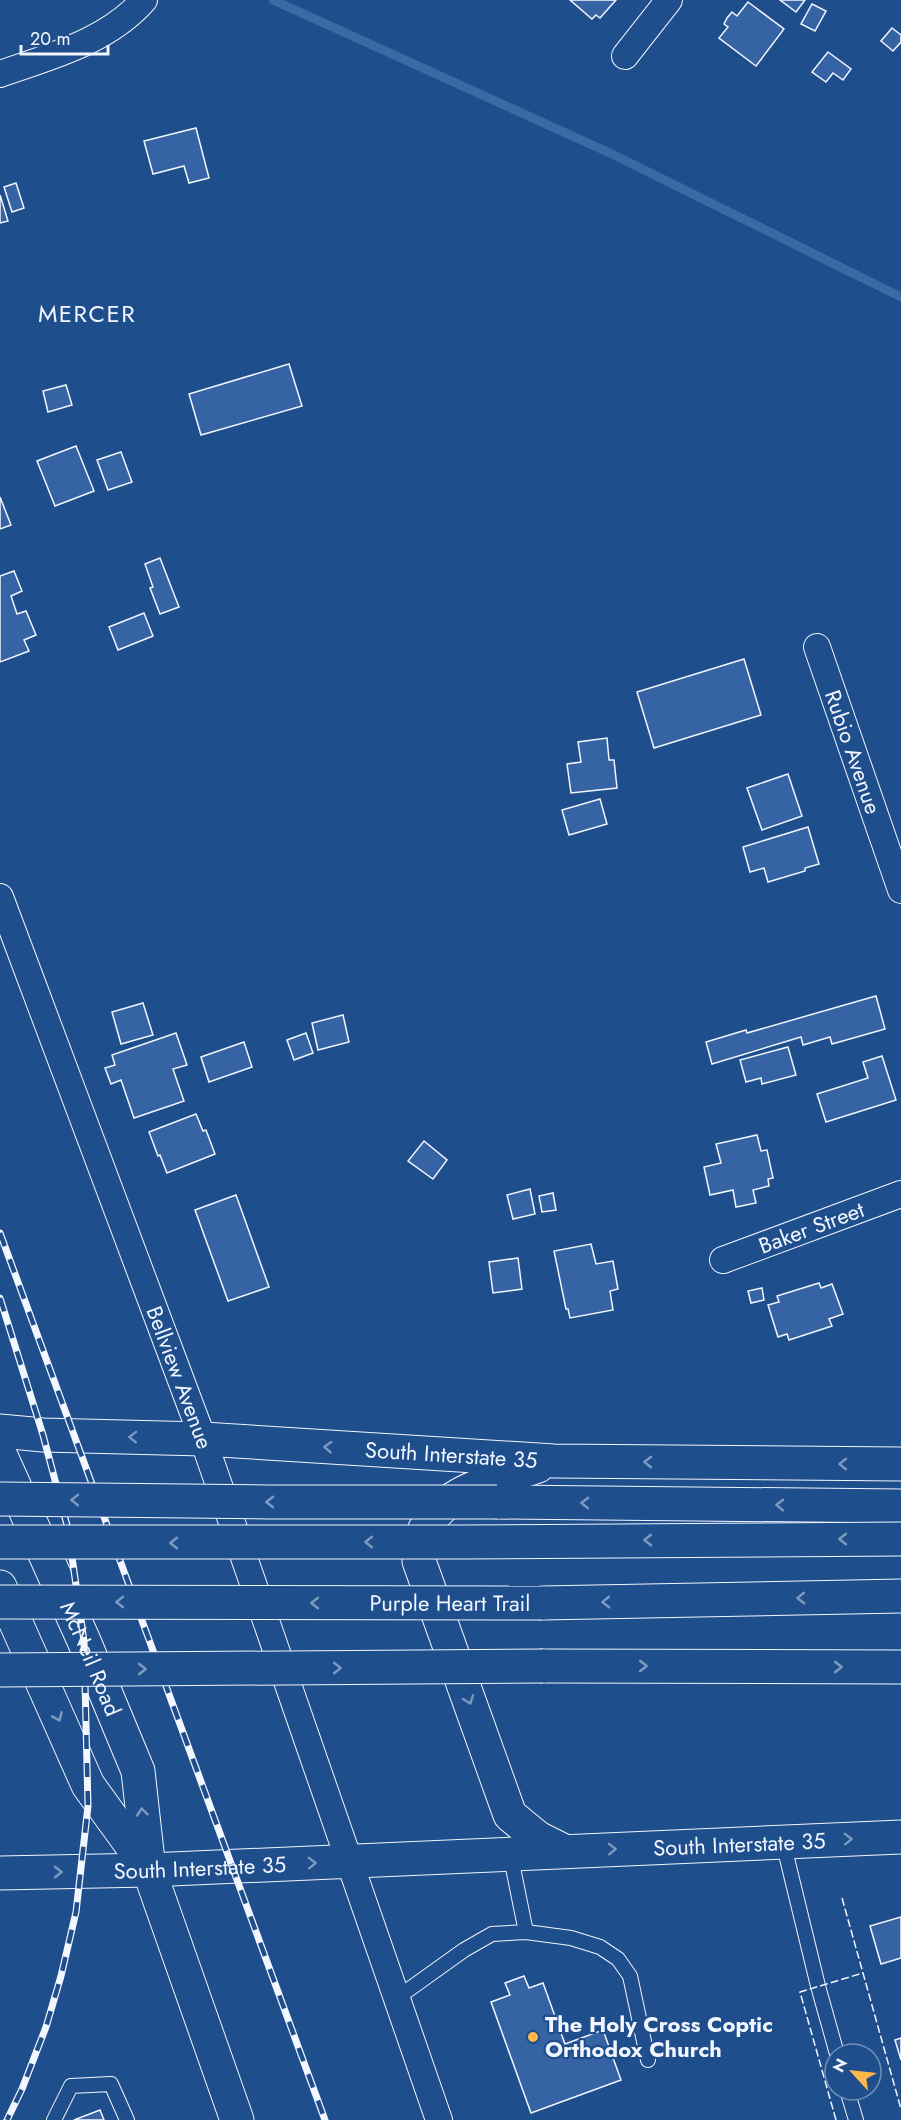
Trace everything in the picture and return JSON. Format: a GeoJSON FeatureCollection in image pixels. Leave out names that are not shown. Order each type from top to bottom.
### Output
{"type":"FeatureCollection","features":[{"type":"Feature","properties":{"kind":"main road","name":"South Interstate 35"},"geometry":{"type":"LineString","coordinates":[[0,1431],[43,1435],[203,1439],[554,1461],[901,1464]]}},
{"type":"Feature","properties":{"kind":"main road","name":"McNeil Road"},"geometry":{"type":"LineString","coordinates":[[0,1454],[84,1641],[138,1772],[149,1870],[237,2120]]}},
{"type":"Feature","properties":{"kind":"main road"},"geometry":{"type":"LineString","coordinates":[[554,1461],[467,1490],[437,1510],[422,1534],[419,1561],[510,1815],[538,1838],[564,1851]]}},
{"type":"Feature","properties":{"kind":"main road"},"geometry":{"type":"LineString","coordinates":[[0,1499],[901,1506]]}},
{"type":"Feature","properties":{"kind":"main road"},"geometry":{"type":"LineString","coordinates":[[0,1542],[901,1539]]}},
{"type":"Feature","properties":{"kind":"main road","name":"McNeil Road"},"geometry":{"type":"LineString","coordinates":[[0,1587],[88,1785],[149,1870]]}},
{"type":"Feature","properties":{"kind":"main road","name":"Purple Heart Trail"},"geometry":{"type":"LineString","coordinates":[[0,1602],[542,1603],[901,1596]]}},
{"type":"Feature","properties":{"kind":"main road"},"geometry":{"type":"LineString","coordinates":[[0,1670],[543,1666],[901,1667]]}},
{"type":"Feature","properties":{"kind":"main road","name":"South Interstate 35"},"geometry":{"type":"LineString","coordinates":[[0,1873],[350,1862],[901,1837]]}},
{"type":"Feature","properties":{"kind":"street"},"geometry":{"type":"LineString","coordinates":[[0,75],[101,35],[130,15],[144,0]]}},
{"type":"Feature","properties":{"kind":"street"},"geometry":{"type":"LineString","coordinates":[[625,56],[669,0]]}},
{"type":"Feature","properties":{"kind":"street","name":"Rubio Avenue"},"geometry":{"type":"LineString","coordinates":[[817,647],[896,862],[901,890]]}},
{"type":"Feature","properties":{"kind":"street","name":"Bellview Avenue"},"geometry":{"type":"LineString","coordinates":[[0,897],[203,1439],[439,2120]]}},
{"type":"Feature","properties":{"kind":"street","name":"Baker Street"},"geometry":{"type":"LineString","coordinates":[[723,1260],[901,1194]]}},
{"type":"Feature","properties":{"kind":"lane"},"geometry":{"type":"LineString","coordinates":[[783,1842],[834,2042]]}},
{"type":"Feature","properties":{"kind":"lane"},"geometry":{"type":"LineString","coordinates":[[510,1853],[526,1932]]}},
{"type":"Feature","properties":{"kind":"lane"},"geometry":{"type":"LineString","coordinates":[[397,1998],[464,1950],[492,1934],[526,1932],[572,1938],[600,1947],[618,1959],[630,1976],[648,2060]]}},
{"type":"Feature","properties":{"kind":"lane"},"geometry":{"type":"LineString","coordinates":[[54,2120],[71,2086],[111,2084],[127,2120]]}},
{"type":"Feature","properties":{"kind":"lane"},"geometry":{"type":"LineString","coordinates":[[851,2102],[856,2120]]}},
{"type":"Feature","properties":{"kind":"building"},"geometry":{"type":"Polygon","coordinates":[[[570,0],[616,0],[600,18],[596,15],[592,19],[570,0]]]}},
{"type":"Feature","properties":{"kind":"building"},"geometry":{"type":"Polygon","coordinates":[[[780,0],[805,0],[796,12],[780,0]]]}},
{"type":"Feature","properties":{"kind":"building"},"geometry":{"type":"Polygon","coordinates":[[[748,2],[784,29],[756,66],[719,38],[728,27],[724,24],[727,18],[732,12],[737,16],[748,2]]]}},
{"type":"Feature","properties":{"kind":"building"},"geometry":{"type":"Polygon","coordinates":[[[812,4],[826,11],[815,31],[801,24],[812,4]]]}},
{"type":"Feature","properties":{"kind":"building"},"geometry":{"type":"Polygon","coordinates":[[[892,28],[901,35],[901,42],[893,51],[881,41],[892,28]]]}},
{"type":"Feature","properties":{"kind":"building"},"geometry":{"type":"Polygon","coordinates":[[[828,52],[851,69],[843,80],[833,73],[826,82],[812,72],[828,52]]]}},
{"type":"Feature","properties":{"kind":"building"},"geometry":{"type":"Polygon","coordinates":[[[196,128],[209,178],[189,183],[184,166],[153,174],[144,141],[196,128]]]}},
{"type":"Feature","properties":{"kind":"building"},"geometry":{"type":"Polygon","coordinates":[[[16,183],[24,208],[12,212],[4,187],[16,183]]]}},
{"type":"Feature","properties":{"kind":"building"},"geometry":{"type":"Polygon","coordinates":[[[0,195],[8,221],[0,223],[0,195]]]}},
{"type":"Feature","properties":{"kind":"building"},"geometry":{"type":"Polygon","coordinates":[[[289,364],[302,406],[201,435],[189,394],[289,364]]]}},
{"type":"Feature","properties":{"kind":"building"},"geometry":{"type":"Polygon","coordinates":[[[66,385],[72,405],[48,412],[43,391],[66,385]]]}},
{"type":"Feature","properties":{"kind":"building"},"geometry":{"type":"Polygon","coordinates":[[[76,446],[94,491],[55,506],[37,461],[76,446]]]}},
{"type":"Feature","properties":{"kind":"building"},"geometry":{"type":"Polygon","coordinates":[[[121,452],[132,482],[108,490],[97,460],[121,452]]]}},
{"type":"Feature","properties":{"kind":"building"},"geometry":{"type":"Polygon","coordinates":[[[0,497],[11,525],[0,529],[0,497]]]}},
{"type":"Feature","properties":{"kind":"building"},"geometry":{"type":"Polygon","coordinates":[[[160,558],[179,607],[160,614],[150,588],[153,587],[145,564],[160,558]]]}},
{"type":"Feature","properties":{"kind":"building"},"geometry":{"type":"Polygon","coordinates":[[[14,571],[22,591],[11,596],[17,614],[26,611],[36,635],[24,640],[29,651],[0,662],[0,576],[14,571]]]}},
{"type":"Feature","properties":{"kind":"building"},"geometry":{"type":"Polygon","coordinates":[[[144,613],[153,636],[118,650],[109,627],[144,613]]]}},
{"type":"Feature","properties":{"kind":"building"},"geometry":{"type":"Polygon","coordinates":[[[744,659],[761,715],[654,748],[637,692],[744,659]]]}},
{"type":"Feature","properties":{"kind":"building"},"geometry":{"type":"Polygon","coordinates":[[[607,738],[609,760],[614,760],[617,788],[571,793],[567,764],[581,762],[578,742],[607,738]]]}},
{"type":"Feature","properties":{"kind":"building"},"geometry":{"type":"Polygon","coordinates":[[[788,774],[802,816],[762,830],[747,788],[788,774]]]}},
{"type":"Feature","properties":{"kind":"building"},"geometry":{"type":"Polygon","coordinates":[[[600,799],[607,824],[569,835],[562,810],[600,799]]]}},
{"type":"Feature","properties":{"kind":"building"},"geometry":{"type":"Polygon","coordinates":[[[808,827],[819,864],[805,868],[805,871],[768,882],[764,868],[750,872],[743,847],[808,827]]]}},
{"type":"Feature","properties":{"kind":"building"},"geometry":{"type":"Polygon","coordinates":[[[876,996],[885,1029],[832,1044],[830,1037],[803,1045],[801,1037],[712,1064],[706,1042],[746,1030],[747,1033],[876,996]]]}},
{"type":"Feature","properties":{"kind":"building"},"geometry":{"type":"Polygon","coordinates":[[[143,1003],[153,1035],[121,1044],[112,1012],[143,1003]]]}},
{"type":"Feature","properties":{"kind":"building"},"geometry":{"type":"Polygon","coordinates":[[[343,1015],[349,1042],[318,1050],[312,1023],[343,1015]]]}},
{"type":"Feature","properties":{"kind":"building"},"geometry":{"type":"Polygon","coordinates":[[[176,1033],[187,1065],[173,1069],[184,1101],[134,1118],[121,1080],[111,1084],[105,1068],[115,1065],[112,1055],[176,1033]]]}},
{"type":"Feature","properties":{"kind":"building"},"geometry":{"type":"Polygon","coordinates":[[[306,1033],[313,1053],[294,1060],[287,1040],[306,1033]]]}},
{"type":"Feature","properties":{"kind":"building"},"geometry":{"type":"Polygon","coordinates":[[[244,1042],[252,1067],[209,1082],[201,1057],[244,1042]]]}},
{"type":"Feature","properties":{"kind":"building"},"geometry":{"type":"Polygon","coordinates":[[[788,1047],[796,1075],[762,1084],[761,1078],[746,1082],[740,1060],[788,1047]]]}},
{"type":"Feature","properties":{"kind":"building"},"geometry":{"type":"Polygon","coordinates":[[[882,1056],[896,1100],[826,1122],[817,1094],[868,1078],[863,1062],[882,1056]]]}},
{"type":"Feature","properties":{"kind":"building"},"geometry":{"type":"Polygon","coordinates":[[[196,1114],[203,1131],[206,1130],[215,1154],[167,1173],[149,1132],[196,1114]]]}},
{"type":"Feature","properties":{"kind":"building"},"geometry":{"type":"Polygon","coordinates":[[[757,1135],[761,1151],[767,1150],[773,1178],[768,1179],[769,1186],[753,1190],[756,1203],[736,1207],[733,1190],[710,1195],[704,1167],[721,1163],[716,1144],[757,1135]]]}},
{"type":"Feature","properties":{"kind":"building"},"geometry":{"type":"Polygon","coordinates":[[[424,1141],[447,1160],[433,1179],[408,1161],[424,1141]]]}},
{"type":"Feature","properties":{"kind":"building"},"geometry":{"type":"Polygon","coordinates":[[[530,1189],[535,1214],[513,1219],[507,1195],[530,1189]]]}},
{"type":"Feature","properties":{"kind":"building"},"geometry":{"type":"Polygon","coordinates":[[[553,1193],[556,1210],[542,1212],[539,1196],[553,1193]]]}},
{"type":"Feature","properties":{"kind":"building"},"geometry":{"type":"Polygon","coordinates":[[[236,1195],[269,1287],[228,1301],[195,1210],[236,1195]]]}},
{"type":"Feature","properties":{"kind":"building"},"geometry":{"type":"Polygon","coordinates":[[[591,1244],[596,1264],[613,1261],[618,1289],[610,1291],[613,1310],[570,1318],[568,1309],[566,1309],[554,1251],[591,1244]]]}},
{"type":"Feature","properties":{"kind":"building"},"geometry":{"type":"Polygon","coordinates":[[[518,1258],[522,1289],[493,1293],[489,1262],[518,1258]]]}},
{"type":"Feature","properties":{"kind":"building"},"geometry":{"type":"Polygon","coordinates":[[[819,1283],[821,1288],[832,1284],[843,1314],[829,1319],[832,1326],[789,1340],[787,1334],[778,1337],[768,1305],[779,1302],[777,1296],[819,1283]]]}},
{"type":"Feature","properties":{"kind":"building"},"geometry":{"type":"Polygon","coordinates":[[[762,1288],[764,1300],[751,1303],[748,1291],[762,1288]]]}},
{"type":"Feature","properties":{"kind":"building"},"geometry":{"type":"Polygon","coordinates":[[[901,1917],[901,1958],[881,1964],[870,1926],[901,1917]]]}},
{"type":"Feature","properties":{"kind":"building","name":"The Holy Cross Coptic Orthodox Church"},"geometry":{"type":"Polygon","coordinates":[[[524,1976],[529,1988],[543,1983],[565,2044],[603,2030],[621,2080],[531,2113],[491,2002],[510,1995],[505,1983],[524,1976]]]}},
{"type":"Feature","properties":{"kind":"building"},"geometry":{"type":"Polygon","coordinates":[[[901,2038],[901,2060],[895,2040],[901,2038]]]}},
{"type":"Feature","properties":{"kind":"building"},"geometry":{"type":"Polygon","coordinates":[[[100,2110],[104,2120],[74,2120],[100,2110]]]}},
{"type":"Feature","properties":{"kind":"waterway"},"geometry":{"type":"LineString","coordinates":[[273,0],[612,154],[901,297]]}},
{"type":"Feature","properties":{"kind":"railway"},"geometry":{"type":"LineString","coordinates":[[0,1233],[325,2120]]}},
{"type":"Feature","properties":{"kind":"railway"},"geometry":{"type":"LineString","coordinates":[[0,1298],[43,1435],[68,1529],[84,1641],[88,1806],[76,1912],[61,1976],[46,2027],[22,2089],[7,2120]]}},
{"type":"Feature","properties":{"kind":"fence"},"geometry":{"type":"LineString","coordinates":[[842,1898],[901,2109]]}},
{"type":"Feature","properties":{"kind":"fence"},"geometry":{"type":"LineString","coordinates":[[836,2120],[800,1992],[863,1973]]}},
{"type":"Feature","properties":{"kind":"place","name":"The Holy Cross Coptic Orthodox Church"},"geometry":{"type":"Point","coordinates":[533,2037]}},
{"type":"Feature","properties":{"kind":"district","name":"MERCER"},"geometry":{"type":"Point","coordinates":[87,313]}}]}
